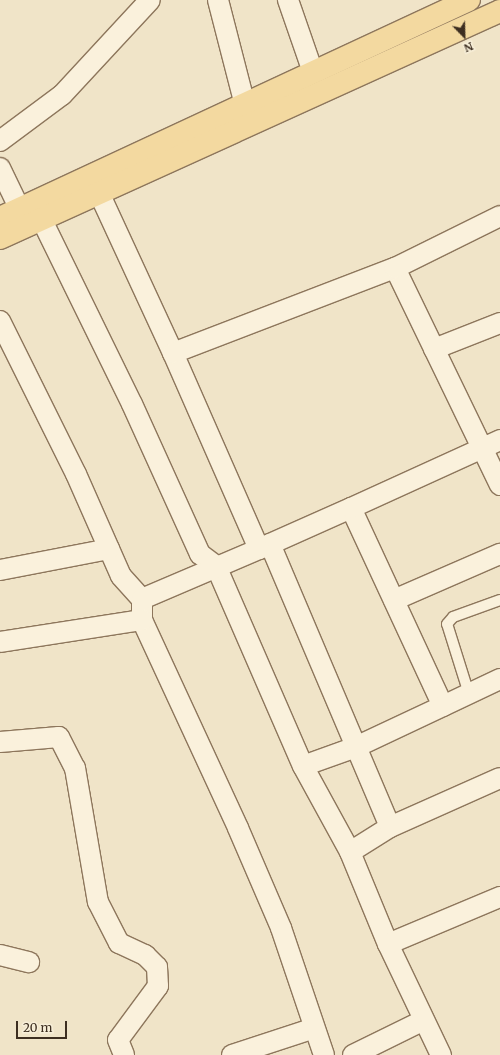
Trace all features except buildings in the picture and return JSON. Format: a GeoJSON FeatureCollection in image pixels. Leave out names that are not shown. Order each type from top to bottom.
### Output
{"type":"FeatureCollection","features":[{"type":"Feature","properties":{"kind":"main road"},"geometry":{"type":"LineString","coordinates":[[0,238],[30,214],[244,104],[469,0]]}},
{"type":"Feature","properties":{"kind":"main road"},"geometry":{"type":"LineString","coordinates":[[0,218],[30,214],[100,195],[500,11]]}},
{"type":"Feature","properties":{"kind":"street"},"geometry":{"type":"LineString","coordinates":[[0,141],[62,95],[150,0]]}},
{"type":"Feature","properties":{"kind":"street"},"geometry":{"type":"LineString","coordinates":[[218,0],[244,104]]}},
{"type":"Feature","properties":{"kind":"street"},"geometry":{"type":"LineString","coordinates":[[288,0],[313,72]]}},
{"type":"Feature","properties":{"kind":"street"},"geometry":{"type":"LineString","coordinates":[[0,168],[30,214],[132,404],[200,554],[216,566],[303,766],[350,852],[388,944],[441,1055]]}},
{"type":"Feature","properties":{"kind":"street"},"geometry":{"type":"LineString","coordinates":[[100,195],[264,546],[356,747],[390,827]]}},
{"type":"Feature","properties":{"kind":"street"},"geometry":{"type":"LineString","coordinates":[[174,353],[395,268],[500,216]]}},
{"type":"Feature","properties":{"kind":"street"},"geometry":{"type":"LineString","coordinates":[[395,268],[434,349],[491,444],[500,485]]}},
{"type":"Feature","properties":{"kind":"street"},"geometry":{"type":"LineString","coordinates":[[0,321],[76,474],[121,576],[142,599],[142,620],[238,828],[281,928],[324,1055]]}},
{"type":"Feature","properties":{"kind":"street"},"geometry":{"type":"LineString","coordinates":[[434,349],[500,323]]}},
{"type":"Feature","properties":{"kind":"street"},"geometry":{"type":"LineString","coordinates":[[142,599],[351,508],[491,444]]}},
{"type":"Feature","properties":{"kind":"street"},"geometry":{"type":"LineString","coordinates":[[351,508],[443,706]]}},
{"type":"Feature","properties":{"kind":"street"},"geometry":{"type":"LineString","coordinates":[[1,566],[109,548]]}},
{"type":"Feature","properties":{"kind":"street"},"geometry":{"type":"LineString","coordinates":[[394,600],[500,554]]}},
{"type":"Feature","properties":{"kind":"street"},"geometry":{"type":"LineString","coordinates":[[0,642],[142,620]]}},
{"type":"Feature","properties":{"kind":"street"},"geometry":{"type":"LineString","coordinates":[[303,766],[356,747],[500,679]]}},
{"type":"Feature","properties":{"kind":"street"},"geometry":{"type":"LineString","coordinates":[[0,742],[59,737],[75,768],[98,902],[119,943],[145,955],[157,967],[158,986],[118,1040],[124,1055]]}},
{"type":"Feature","properties":{"kind":"street"},"geometry":{"type":"LineString","coordinates":[[350,852],[390,827],[500,778]]}},
{"type":"Feature","properties":{"kind":"street"},"geometry":{"type":"LineString","coordinates":[[388,944],[500,897]]}},
{"type":"Feature","properties":{"kind":"street"},"geometry":{"type":"LineString","coordinates":[[0,955],[29,962]]}},
{"type":"Feature","properties":{"kind":"street"},"geometry":{"type":"LineString","coordinates":[[353,1055],[424,1020]]}},
{"type":"Feature","properties":{"kind":"street"},"geometry":{"type":"LineString","coordinates":[[232,1055],[314,1028]]}},
{"type":"Feature","properties":{"kind":"lane"},"geometry":{"type":"LineString","coordinates":[[469,694],[447,624],[453,618],[500,600]]}}]}
